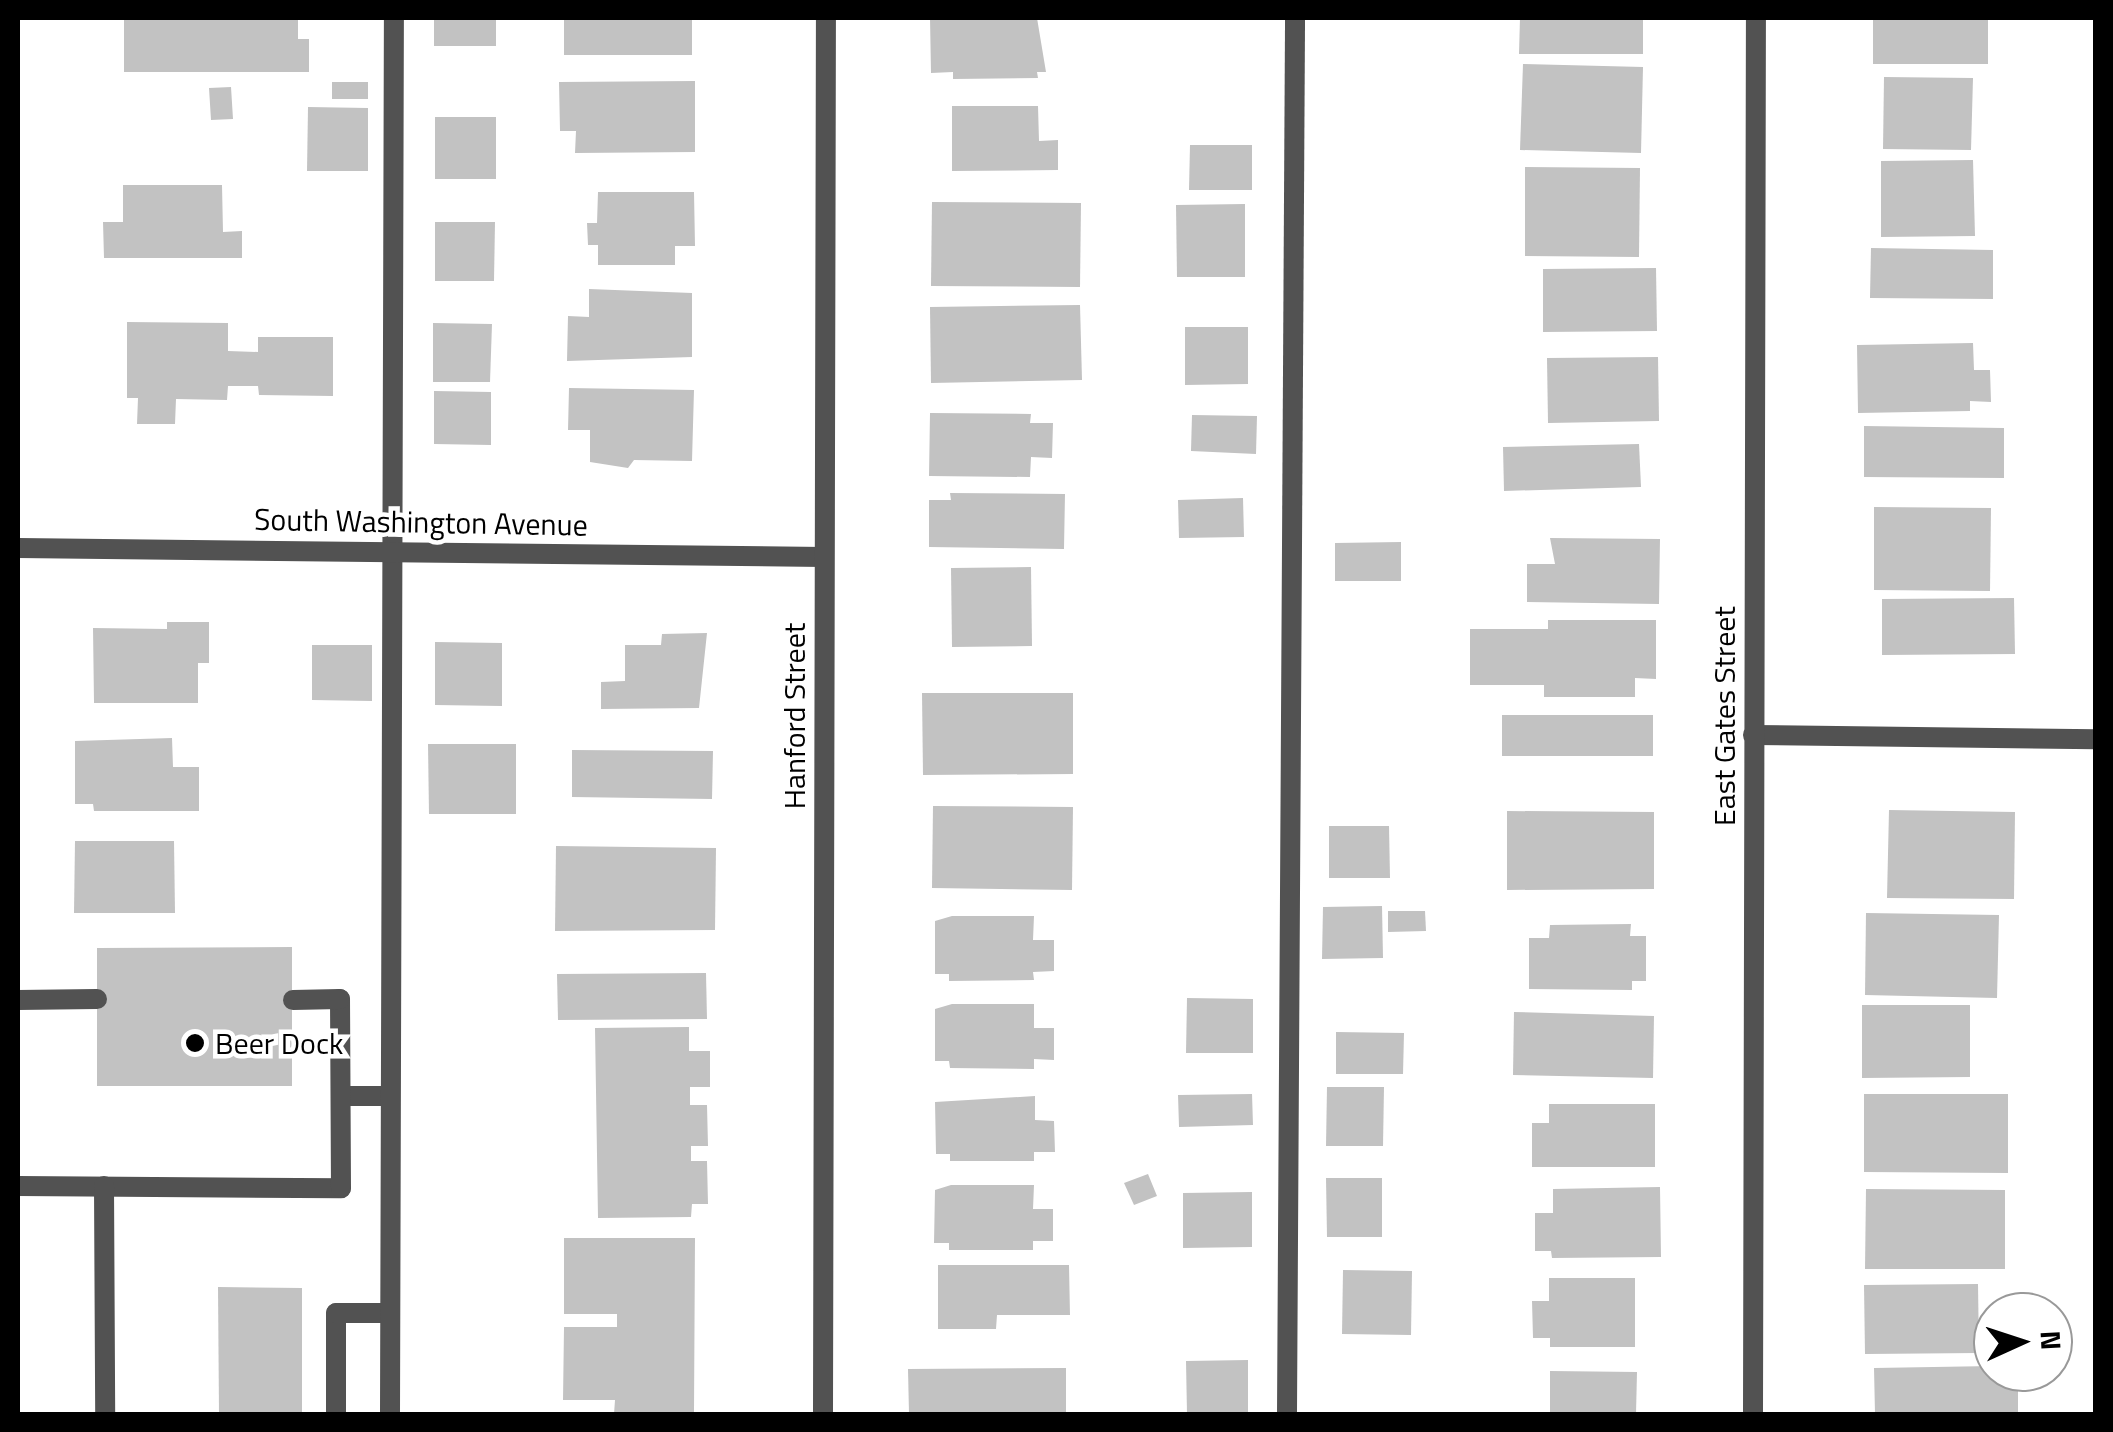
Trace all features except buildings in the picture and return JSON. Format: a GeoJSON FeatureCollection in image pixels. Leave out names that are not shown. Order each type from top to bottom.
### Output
{"type":"FeatureCollection","features":[{"type":"Feature","properties":{"kind":"street"},"geometry":{"type":"LineString","coordinates":[[390,1414],[394,18]]}},
{"type":"Feature","properties":{"kind":"street","name":"Hanford Street"},"geometry":{"type":"LineString","coordinates":[[823,1414],[826,18]]}},
{"type":"Feature","properties":{"kind":"street"},"geometry":{"type":"LineString","coordinates":[[1287,1414],[1295,18]]}},
{"type":"Feature","properties":{"kind":"street","name":"East Gates Street"},"geometry":{"type":"LineString","coordinates":[[1753,1414],[1756,18]]}},
{"type":"Feature","properties":{"kind":"street","name":"South Washington Avenue"},"geometry":{"type":"LineString","coordinates":[[18,548],[824,557]]}},
{"type":"Feature","properties":{"kind":"street"},"geometry":{"type":"LineString","coordinates":[[1754,735],[2096,739]]}},
{"type":"Feature","properties":{"kind":"street"},"geometry":{"type":"LineString","coordinates":[[18,1000],[98,999]]}},
{"type":"Feature","properties":{"kind":"street"},"geometry":{"type":"LineString","coordinates":[[18,1186],[340,1188],[340,999],[293,1000]]}},
{"type":"Feature","properties":{"kind":"street"},"geometry":{"type":"LineString","coordinates":[[341,1096],[390,1096]]}},
{"type":"Feature","properties":{"kind":"street"},"geometry":{"type":"LineString","coordinates":[[104,1186],[105,1414]]}},
{"type":"Feature","properties":{"kind":"street"},"geometry":{"type":"LineString","coordinates":[[336,1414],[336,1314],[390,1313]]}},
{"type":"Feature","properties":{"kind":"place","name":"Beer Dock"},"geometry":{"type":"Point","coordinates":[195,1043]}}]}
